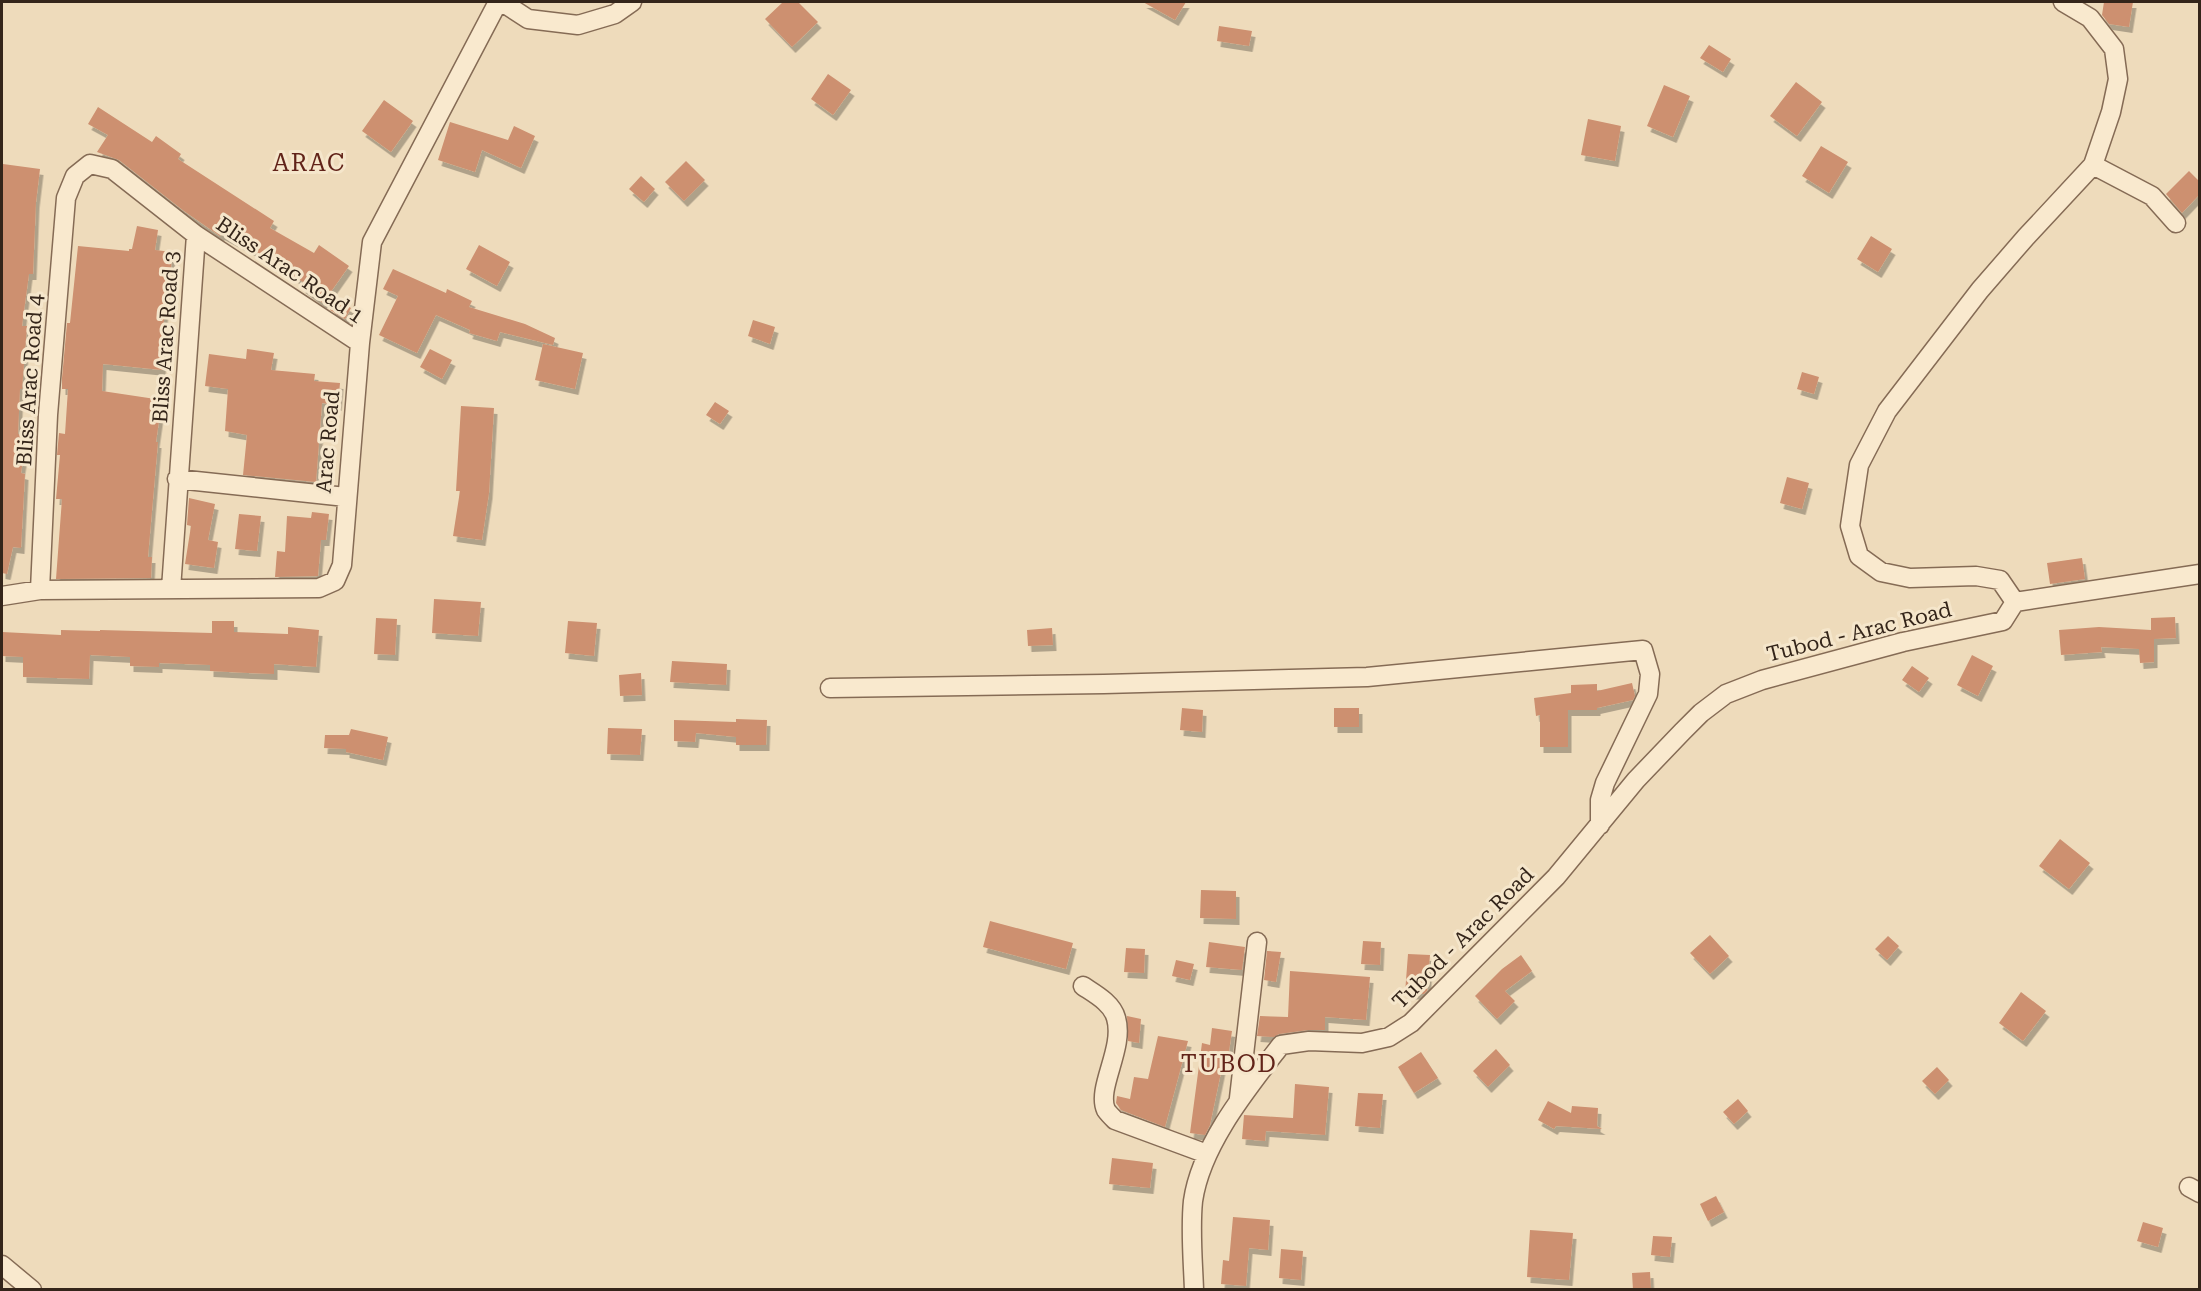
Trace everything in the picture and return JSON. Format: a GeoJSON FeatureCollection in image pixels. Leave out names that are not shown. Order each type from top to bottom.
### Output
{"type":"FeatureCollection","features":[{"type":"Feature","properties":{"kind":"street"},"geometry":{"type":"LineString","coordinates":[[500,2],[528,19],[578,25],[615,14],[632,2]]}},
{"type":"Feature","properties":{"kind":"street","name":"Arac Road"},"geometry":{"type":"LineString","coordinates":[[2,596],[40,590],[319,588],[335,580],[342,565],[360,343],[372,242],[500,2]]}},
{"type":"Feature","properties":{"kind":"street","name":"Tubod - Arac Road"},"geometry":{"type":"LineString","coordinates":[[1194,1290],[1194,1201],[1207,1154],[1239,1099],[1281,1046],[1309,1041],[1362,1043],[1389,1037],[1410,1023],[1556,877],[1636,780],[1682,732],[1701,713],[1726,694],[1762,680],[1903,642],[2003,621],[2015,602],[2000,580],[1976,576],[1910,578],[1881,572],[1859,556],[1850,526],[1859,465],[1887,411],[1950,326],[2026,237],[2093,165],[2111,112],[2118,79],[2114,48],[2090,18],[2063,2]]}},
{"type":"Feature","properties":{"kind":"street","name":"Bliss Arac Road 3"},"geometry":{"type":"LineString","coordinates":[[75,176],[90,164],[112,170],[196,235],[171,589]]}},
{"type":"Feature","properties":{"kind":"street"},"geometry":{"type":"LineString","coordinates":[[2093,165],[2152,196],[2176,223]]}},
{"type":"Feature","properties":{"kind":"street","name":"Bliss Arac Road 4"},"geometry":{"type":"LineString","coordinates":[[40,590],[48,415],[65,209],[66,198],[75,176]]}},
{"type":"Feature","properties":{"kind":"street","name":"Bliss Arac Road 1"},"geometry":{"type":"LineString","coordinates":[[196,235],[360,343]]}},
{"type":"Feature","properties":{"kind":"street"},"geometry":{"type":"LineString","coordinates":[[177,479],[346,496]]}},
{"type":"Feature","properties":{"kind":"street"},"geometry":{"type":"LineString","coordinates":[[2015,602],[2199,574]]}},
{"type":"Feature","properties":{"kind":"street"},"geometry":{"type":"LineString","coordinates":[[830,688],[1367,677],[1643,650],[1650,674],[1648,694],[1605,783],[1600,800],[1600,825]]}},
{"type":"Feature","properties":{"kind":"street"},"geometry":{"type":"LineString","coordinates":[[1239,1099],[1257,942]]}},
{"type":"Feature","properties":{"kind":"street"},"geometry":{"type":"LineString","coordinates":[[1083,986],[1104,1000],[1116,1017],[1119,1042],[1104,1094],[1106,1110],[1116,1120],[1207,1154]]}},
{"type":"Feature","properties":{"kind":"street"},"geometry":{"type":"LineString","coordinates":[[2,1265],[32,1290]]}},
{"type":"Feature","properties":{"kind":"building"},"geometry":{"type":"Polygon","coordinates":[[[783,2],[798,2],[818,22],[792,47],[765,19],[783,2]]]}},
{"type":"Feature","properties":{"kind":"building"},"geometry":{"type":"Polygon","coordinates":[[[1143,2],[1186,2],[1175,20],[1143,2]]]}},
{"type":"Feature","properties":{"kind":"building"},"geometry":{"type":"Polygon","coordinates":[[[2104,2],[2133,2],[2129,27],[2109,24],[2102,15],[2104,2]]]}},
{"type":"Feature","properties":{"kind":"building"},"geometry":{"type":"Polygon","coordinates":[[[1219,26],[1252,31],[1249,46],[1217,41],[1219,26]]]}},
{"type":"Feature","properties":{"kind":"building"},"geometry":{"type":"Polygon","coordinates":[[[1709,45],[1731,59],[1723,72],[1700,58],[1709,45]]]}},
{"type":"Feature","properties":{"kind":"building"},"geometry":{"type":"Polygon","coordinates":[[[828,74],[851,90],[833,115],[811,99],[828,74]]]}},
{"type":"Feature","properties":{"kind":"building"},"geometry":{"type":"Polygon","coordinates":[[[1796,82],[1822,102],[1797,136],[1770,116],[1796,82]]]}},
{"type":"Feature","properties":{"kind":"building"},"geometry":{"type":"Polygon","coordinates":[[[1664,85],[1690,96],[1673,137],[1647,126],[1664,85]]]}},
{"type":"Feature","properties":{"kind":"building"},"geometry":{"type":"Polygon","coordinates":[[[384,100],[413,121],[391,152],[362,131],[384,100]]]}},
{"type":"Feature","properties":{"kind":"building"},"geometry":{"type":"Polygon","coordinates":[[[98,107],[152,142],[156,136],[181,154],[178,159],[274,221],[270,228],[314,253],[319,245],[349,266],[323,303],[302,287],[305,283],[266,261],[267,258],[221,234],[220,236],[119,160],[97,152],[108,135],[88,124],[98,107]]]}},
{"type":"Feature","properties":{"kind":"building"},"geometry":{"type":"Polygon","coordinates":[[[1588,119],[1621,126],[1615,161],[1581,155],[1588,119]]]}},
{"type":"Feature","properties":{"kind":"building"},"geometry":{"type":"Polygon","coordinates":[[[450,122],[508,140],[514,126],[535,136],[521,168],[482,150],[475,172],[438,160],[450,122]]]}},
{"type":"Feature","properties":{"kind":"building"},"geometry":{"type":"Polygon","coordinates":[[[1821,146],[1848,162],[1829,193],[1802,176],[1821,146]]]}},
{"type":"Feature","properties":{"kind":"building"},"geometry":{"type":"Polygon","coordinates":[[[686,161],[705,180],[684,201],[665,182],[686,161]]]}},
{"type":"Feature","properties":{"kind":"building"},"geometry":{"type":"Polygon","coordinates":[[[3,164],[40,169],[33,274],[29,274],[22,326],[27,326],[18,434],[27,436],[21,473],[25,474],[21,548],[13,547],[7,574],[2,573],[3,164]]]}},
{"type":"Feature","properties":{"kind":"building"},"geometry":{"type":"Polygon","coordinates":[[[2189,171],[2199,181],[2199,195],[2182,213],[2166,194],[2189,171]]]}},
{"type":"Feature","properties":{"kind":"building"},"geometry":{"type":"Polygon","coordinates":[[[641,176],[655,189],[644,202],[629,189],[641,176]]]}},
{"type":"Feature","properties":{"kind":"building"},"geometry":{"type":"Polygon","coordinates":[[[137,226],[158,230],[155,250],[172,252],[163,331],[166,332],[162,370],[103,364],[102,391],[162,400],[156,442],[158,442],[148,557],[152,557],[151,578],[56,579],[62,499],[56,499],[60,455],[57,455],[59,433],[65,434],[68,389],[62,389],[62,378],[78,246],[129,251],[132,249],[137,226]]]}},
{"type":"Feature","properties":{"kind":"building"},"geometry":{"type":"Polygon","coordinates":[[[1871,236],[1892,249],[1878,272],[1857,259],[1871,236]]]}},
{"type":"Feature","properties":{"kind":"building"},"geometry":{"type":"Polygon","coordinates":[[[479,245],[510,262],[497,286],[466,269],[479,245]]]}},
{"type":"Feature","properties":{"kind":"building"},"geometry":{"type":"Polygon","coordinates":[[[393,269],[446,293],[447,289],[472,301],[469,307],[525,324],[555,338],[553,345],[500,332],[497,341],[469,333],[470,330],[436,315],[417,353],[379,335],[398,296],[383,289],[393,269]]]}},
{"type":"Feature","properties":{"kind":"building"},"geometry":{"type":"Polygon","coordinates":[[[336,299],[351,308],[345,319],[330,310],[336,299]]]}},
{"type":"Feature","properties":{"kind":"building"},"geometry":{"type":"Polygon","coordinates":[[[753,320],[775,327],[770,344],[748,336],[753,320]]]}},
{"type":"Feature","properties":{"kind":"building"},"geometry":{"type":"Polygon","coordinates":[[[543,344],[583,353],[575,389],[535,380],[543,344]]]}},
{"type":"Feature","properties":{"kind":"building"},"geometry":{"type":"Polygon","coordinates":[[[247,349],[274,353],[271,370],[315,374],[314,381],[340,383],[338,405],[322,403],[316,482],[243,475],[247,435],[225,431],[228,389],[205,386],[209,354],[246,359],[247,349]]]}},
{"type":"Feature","properties":{"kind":"building"},"geometry":{"type":"Polygon","coordinates":[[[430,349],[452,360],[442,379],[420,367],[430,349]]]}},
{"type":"Feature","properties":{"kind":"building"},"geometry":{"type":"Polygon","coordinates":[[[1802,372],[1819,377],[1814,394],[1797,389],[1802,372]]]}},
{"type":"Feature","properties":{"kind":"building"},"geometry":{"type":"Polygon","coordinates":[[[715,402],[729,411],[720,424],[706,415],[715,402]]]}},
{"type":"Feature","properties":{"kind":"building"},"geometry":{"type":"Polygon","coordinates":[[[461,406],[494,408],[489,493],[482,540],[453,536],[460,491],[456,491],[461,406]]]}},
{"type":"Feature","properties":{"kind":"building"},"geometry":{"type":"Polygon","coordinates":[[[1787,477],[1809,483],[1802,509],[1780,503],[1787,477]]]}},
{"type":"Feature","properties":{"kind":"building"},"geometry":{"type":"Polygon","coordinates":[[[189,498],[215,504],[208,540],[218,542],[214,568],[185,564],[191,526],[187,525],[189,498]]]}},
{"type":"Feature","properties":{"kind":"building"},"geometry":{"type":"Polygon","coordinates":[[[312,512],[329,514],[326,540],[321,540],[318,576],[275,577],[277,551],[285,552],[287,516],[311,518],[312,512]]]}},
{"type":"Feature","properties":{"kind":"building"},"geometry":{"type":"Polygon","coordinates":[[[239,514],[261,516],[257,551],[235,549],[239,514]]]}},
{"type":"Feature","properties":{"kind":"building"},"geometry":{"type":"Polygon","coordinates":[[[2082,558],[2085,579],[2050,584],[2047,563],[2082,558]]]}},
{"type":"Feature","properties":{"kind":"building"},"geometry":{"type":"Polygon","coordinates":[[[434,599],[481,602],[478,636],[432,633],[434,599]]]}},
{"type":"Feature","properties":{"kind":"building"},"geometry":{"type":"Polygon","coordinates":[[[2175,617],[2176,638],[2154,639],[2154,662],[2140,663],[2139,649],[2101,647],[2102,652],[2061,655],[2059,630],[2099,627],[2151,630],[2151,618],[2175,617]]]}},
{"type":"Feature","properties":{"kind":"building"},"geometry":{"type":"Polygon","coordinates":[[[376,618],[397,619],[395,655],[374,654],[376,618]]]}},
{"type":"Feature","properties":{"kind":"building"},"geometry":{"type":"Polygon","coordinates":[[[212,621],[234,621],[234,632],[288,634],[288,627],[319,630],[316,667],[274,664],[274,674],[210,671],[210,665],[159,663],[159,667],[130,666],[130,657],[90,655],[89,679],[23,677],[23,657],[2,656],[2,632],[61,635],[61,630],[212,633],[212,621]]]}},
{"type":"Feature","properties":{"kind":"building"},"geometry":{"type":"Polygon","coordinates":[[[568,621],[597,623],[594,656],[565,653],[568,621]]]}},
{"type":"Feature","properties":{"kind":"building"},"geometry":{"type":"Polygon","coordinates":[[[1052,628],[1053,645],[1028,646],[1027,630],[1052,628]]]}},
{"type":"Feature","properties":{"kind":"building"},"geometry":{"type":"Polygon","coordinates":[[[1972,655],[1993,666],[1978,696],[1957,685],[1972,655]]]}},
{"type":"Feature","properties":{"kind":"building"},"geometry":{"type":"Polygon","coordinates":[[[672,661],[727,664],[726,685],[670,682],[672,661]]]}},
{"type":"Feature","properties":{"kind":"building"},"geometry":{"type":"Polygon","coordinates":[[[1912,666],[1929,678],[1919,692],[1902,680],[1912,666]]]}},
{"type":"Feature","properties":{"kind":"building"},"geometry":{"type":"Polygon","coordinates":[[[641,673],[642,695],[620,696],[619,675],[641,673]]]}},
{"type":"Feature","properties":{"kind":"building"},"geometry":{"type":"Polygon","coordinates":[[[1632,683],[1635,696],[1633,700],[1597,708],[1597,710],[1568,710],[1568,747],[1540,747],[1540,715],[1536,716],[1534,698],[1571,693],[1571,685],[1597,684],[1597,691],[1632,683]]]}},
{"type":"Feature","properties":{"kind":"building"},"geometry":{"type":"Polygon","coordinates":[[[1182,708],[1203,710],[1202,732],[1180,730],[1182,708]]]}},
{"type":"Feature","properties":{"kind":"building"},"geometry":{"type":"Polygon","coordinates":[[[1334,708],[1359,708],[1359,727],[1334,727],[1334,708]]]}},
{"type":"Feature","properties":{"kind":"building"},"geometry":{"type":"Polygon","coordinates":[[[736,719],[767,720],[766,745],[736,745],[736,737],[696,733],[695,742],[674,741],[674,720],[736,722],[736,719]]]}},
{"type":"Feature","properties":{"kind":"building"},"geometry":{"type":"Polygon","coordinates":[[[608,728],[642,729],[640,755],[607,754],[608,728]]]}},
{"type":"Feature","properties":{"kind":"building"},"geometry":{"type":"Polygon","coordinates":[[[351,729],[388,737],[383,760],[346,752],[346,749],[324,748],[325,735],[349,735],[351,729]]]}},
{"type":"Feature","properties":{"kind":"building"},"geometry":{"type":"Polygon","coordinates":[[[2060,839],[2090,863],[2069,889],[2039,866],[2060,839]]]}},
{"type":"Feature","properties":{"kind":"building"},"geometry":{"type":"Polygon","coordinates":[[[1201,890],[1236,891],[1236,919],[1200,918],[1201,890]]]}},
{"type":"Feature","properties":{"kind":"building"},"geometry":{"type":"Polygon","coordinates":[[[990,921],[1073,943],[1066,969],[983,947],[990,921]]]}},
{"type":"Feature","properties":{"kind":"building"},"geometry":{"type":"Polygon","coordinates":[[[1710,935],[1729,956],[1710,974],[1690,953],[1710,935]]]}},
{"type":"Feature","properties":{"kind":"building"},"geometry":{"type":"Polygon","coordinates":[[[1888,936],[1899,946],[1887,960],[1875,949],[1888,936]]]}},
{"type":"Feature","properties":{"kind":"building"},"geometry":{"type":"Polygon","coordinates":[[[1363,941],[1381,942],[1380,965],[1361,964],[1363,941]]]}},
{"type":"Feature","properties":{"kind":"building"},"geometry":{"type":"Polygon","coordinates":[[[1209,942],[1245,947],[1242,970],[1206,967],[1209,942]]]}},
{"type":"Feature","properties":{"kind":"building"},"geometry":{"type":"Polygon","coordinates":[[[1126,948],[1145,949],[1144,973],[1124,972],[1126,948]]]}},
{"type":"Feature","properties":{"kind":"building"},"geometry":{"type":"Polygon","coordinates":[[[1267,951],[1281,952],[1276,982],[1264,980],[1267,951]]]}},
{"type":"Feature","properties":{"kind":"building"},"geometry":{"type":"Polygon","coordinates":[[[1408,954],[1430,955],[1427,991],[1424,994],[1405,993],[1408,954]]]}},
{"type":"Feature","properties":{"kind":"building"},"geometry":{"type":"Polygon","coordinates":[[[1521,955],[1532,971],[1505,991],[1515,1001],[1497,1019],[1475,996],[1502,969],[1521,955]]]}},
{"type":"Feature","properties":{"kind":"building"},"geometry":{"type":"Polygon","coordinates":[[[1176,960],[1194,964],[1190,980],[1172,976],[1176,960]]]}},
{"type":"Feature","properties":{"kind":"building"},"geometry":{"type":"Polygon","coordinates":[[[1290,971],[1370,977],[1366,1020],[1325,1017],[1325,1030],[1308,1030],[1279,1034],[1274,1037],[1257,1036],[1260,1016],[1288,1017],[1290,971]]]}},
{"type":"Feature","properties":{"kind":"building"},"geometry":{"type":"Polygon","coordinates":[[[2021,992],[2046,1011],[2023,1041],[1999,1023],[2021,992]]]}},
{"type":"Feature","properties":{"kind":"building"},"geometry":{"type":"Polygon","coordinates":[[[1127,1016],[1141,1019],[1139,1043],[1128,1041],[1127,1016]]]}},
{"type":"Feature","properties":{"kind":"building"},"geometry":{"type":"Polygon","coordinates":[[[1212,1028],[1232,1031],[1228,1058],[1224,1058],[1210,1125],[1205,1135],[1190,1133],[1202,1043],[1210,1045],[1212,1028]]]}},
{"type":"Feature","properties":{"kind":"building"},"geometry":{"type":"Polygon","coordinates":[[[1158,1036],[1188,1041],[1165,1127],[1121,1110],[1116,1103],[1117,1096],[1130,1099],[1134,1077],[1148,1079],[1158,1036]]]}},
{"type":"Feature","properties":{"kind":"building"},"geometry":{"type":"Polygon","coordinates":[[[1496,1049],[1510,1065],[1488,1087],[1473,1071],[1496,1049]]]}},
{"type":"Feature","properties":{"kind":"building"},"geometry":{"type":"Polygon","coordinates":[[[1421,1052],[1438,1078],[1414,1093],[1398,1067],[1421,1052]]]}},
{"type":"Feature","properties":{"kind":"building"},"geometry":{"type":"Polygon","coordinates":[[[1937,1067],[1949,1080],[1935,1094],[1922,1081],[1937,1067]]]}},
{"type":"Feature","properties":{"kind":"building"},"geometry":{"type":"Polygon","coordinates":[[[1295,1084],[1329,1087],[1325,1135],[1266,1131],[1265,1141],[1242,1139],[1244,1115],[1293,1118],[1295,1084]]]}},
{"type":"Feature","properties":{"kind":"building"},"geometry":{"type":"Polygon","coordinates":[[[1358,1093],[1383,1094],[1380,1128],[1355,1126],[1358,1093]]]}},
{"type":"Feature","properties":{"kind":"building"},"geometry":{"type":"Polygon","coordinates":[[[1738,1099],[1748,1111],[1734,1124],[1723,1112],[1738,1099]]]}},
{"type":"Feature","properties":{"kind":"building"},"geometry":{"type":"Polygon","coordinates":[[[1548,1101],[1571,1113],[1572,1106],[1598,1108],[1597,1126],[1602,1129],[1556,1126],[1554,1129],[1538,1120],[1548,1101]]]}},
{"type":"Feature","properties":{"kind":"building"},"geometry":{"type":"Polygon","coordinates":[[[1112,1158],[1153,1163],[1150,1188],[1109,1184],[1112,1158]]]}},
{"type":"Feature","properties":{"kind":"building"},"geometry":{"type":"Polygon","coordinates":[[[1716,1196],[1724,1212],[1708,1221],[1700,1204],[1716,1196]]]}},
{"type":"Feature","properties":{"kind":"building"},"geometry":{"type":"Polygon","coordinates":[[[1233,1217],[1270,1220],[1268,1250],[1249,1248],[1246,1286],[1221,1284],[1223,1260],[1229,1261],[1233,1217]]]}},
{"type":"Feature","properties":{"kind":"building"},"geometry":{"type":"Polygon","coordinates":[[[2143,1222],[2163,1228],[2158,1247],[2137,1241],[2143,1222]]]}},
{"type":"Feature","properties":{"kind":"building"},"geometry":{"type":"Polygon","coordinates":[[[1530,1230],[1573,1233],[1569,1280],[1527,1277],[1530,1230]]]}},
{"type":"Feature","properties":{"kind":"building"},"geometry":{"type":"Polygon","coordinates":[[[1653,1236],[1672,1237],[1670,1257],[1651,1255],[1653,1236]]]}},
{"type":"Feature","properties":{"kind":"building"},"geometry":{"type":"Polygon","coordinates":[[[1281,1249],[1303,1251],[1301,1280],[1279,1278],[1281,1249]]]}},
{"type":"Feature","properties":{"kind":"building"},"geometry":{"type":"Polygon","coordinates":[[[1650,1272],[1651,1290],[1633,1290],[1632,1273],[1650,1272]]]}},
{"type":"Feature","properties":{"kind":"district","name":"ARAC"},"geometry":{"type":"Point","coordinates":[309,163]}},
{"type":"Feature","properties":{"kind":"district","name":"TUBOD"},"geometry":{"type":"Point","coordinates":[1229,1064]}}]}
